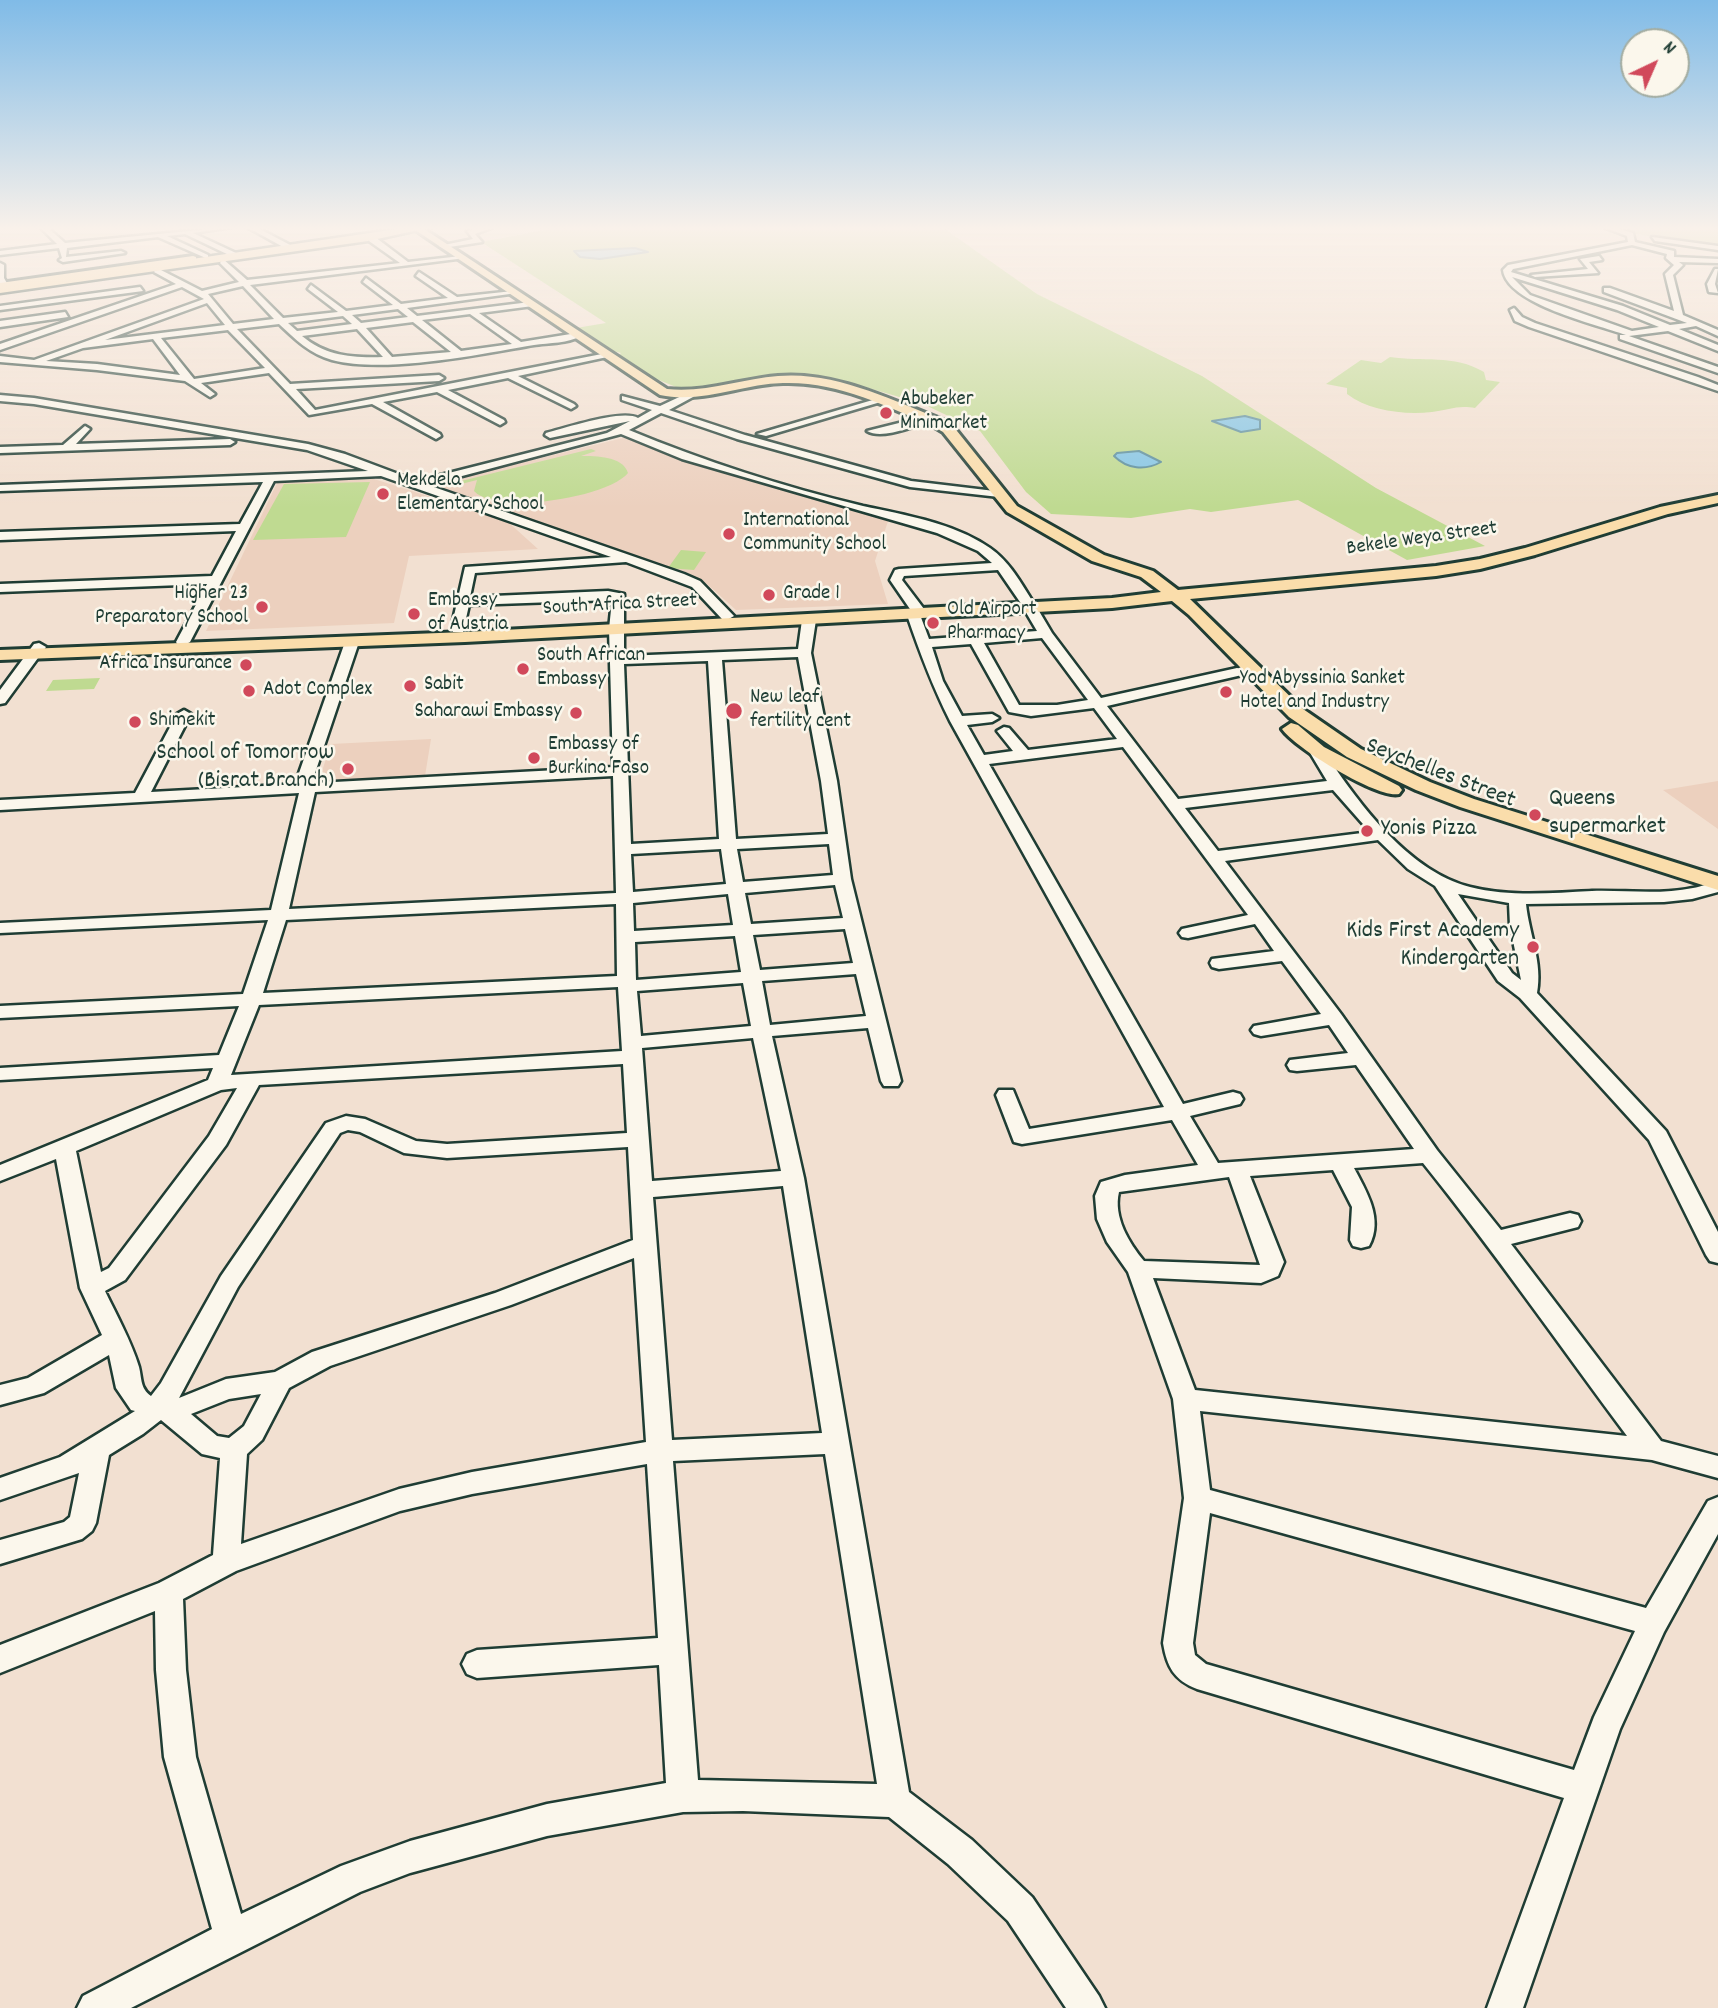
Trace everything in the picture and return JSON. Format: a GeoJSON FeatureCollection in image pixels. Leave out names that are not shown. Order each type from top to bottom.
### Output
{"type":"FeatureCollection","features":[{"type":"Feature","properties":{"kind":"main road"},"geometry":{"type":"LineString","coordinates":[[555,321],[657,389],[690,395],[770,380],[795,379],[834,385],[927,419],[948,429],[1012,509],[1059,538],[1115,565],[1125,576],[1162,594],[1436,571],[1480,564],[1530,552],[1665,510],[1718,499]]}},
{"type":"Feature","properties":{"kind":"main road","name":"Bekele Weya Street"},"geometry":{"type":"LineString","coordinates":[[1162,594],[1481,555],[1659,504],[1718,491]]}},
{"type":"Feature","properties":{"kind":"main road","name":"South Africa Street"},"geometry":{"type":"LineString","coordinates":[[0,655],[36,650],[458,629],[809,620],[1162,594]]}},
{"type":"Feature","properties":{"kind":"main road","name":"Seychelles Street"},"geometry":{"type":"LineString","coordinates":[[1162,594],[1290,728],[1317,751],[1359,775],[1412,797],[1715,888]]}},
{"type":"Feature","properties":{"kind":"main road","name":"Seychelles Street"},"geometry":{"type":"LineString","coordinates":[[1162,594],[1296,713],[1354,753],[1423,786],[1467,803],[1715,888]]}},
{"type":"Feature","properties":{"kind":"main road","name":"South Africa Street"},"geometry":{"type":"LineString","coordinates":[[0,649],[352,642],[727,616],[916,612]]}},
{"type":"Feature","properties":{"kind":"street"},"geometry":{"type":"LineString","coordinates":[[0,324],[24,321]]}},
{"type":"Feature","properties":{"kind":"street"},"geometry":{"type":"LineString","coordinates":[[0,347],[75,321]]}},
{"type":"Feature","properties":{"kind":"street"},"geometry":{"type":"LineString","coordinates":[[32,363],[143,321]]}},
{"type":"Feature","properties":{"kind":"street"},"geometry":{"type":"LineString","coordinates":[[226,321],[313,413],[607,356]]}},
{"type":"Feature","properties":{"kind":"street"},"geometry":{"type":"LineString","coordinates":[[77,346],[293,321]]}},
{"type":"Feature","properties":{"kind":"street"},"geometry":{"type":"LineString","coordinates":[[353,321],[386,352],[388,361]]}},
{"type":"Feature","properties":{"kind":"street"},"geometry":{"type":"LineString","coordinates":[[298,334],[401,321]]}},
{"type":"Feature","properties":{"kind":"street"},"geometry":{"type":"LineString","coordinates":[[417,321],[458,353]]}},
{"type":"Feature","properties":{"kind":"street"},"geometry":{"type":"LineString","coordinates":[[483,321],[527,352]]}},
{"type":"Feature","properties":{"kind":"street"},"geometry":{"type":"LineString","coordinates":[[1523,321],[1718,388]]}},
{"type":"Feature","properties":{"kind":"street"},"geometry":{"type":"LineString","coordinates":[[1588,321],[1718,370]]}},
{"type":"Feature","properties":{"kind":"street"},"geometry":{"type":"LineString","coordinates":[[1654,321],[1718,351]]}},
{"type":"Feature","properties":{"kind":"street"},"geometry":{"type":"LineString","coordinates":[[1689,321],[1718,333]]}},
{"type":"Feature","properties":{"kind":"street"},"geometry":{"type":"LineString","coordinates":[[283,322],[316,351],[325,355],[388,361],[577,335]]}},
{"type":"Feature","properties":{"kind":"street"},"geometry":{"type":"LineString","coordinates":[[1585,344],[1669,326],[1695,324]]}},
{"type":"Feature","properties":{"kind":"street"},"geometry":{"type":"LineString","coordinates":[[156,338],[190,380],[210,394]]}},
{"type":"Feature","properties":{"kind":"street"},"geometry":{"type":"LineString","coordinates":[[1677,372],[1675,363],[1718,351]]}},
{"type":"Feature","properties":{"kind":"street"},"geometry":{"type":"LineString","coordinates":[[0,359],[97,367],[190,380],[271,370]]}},
{"type":"Feature","properties":{"kind":"street"},"geometry":{"type":"LineString","coordinates":[[537,359],[546,367]]}},
{"type":"Feature","properties":{"kind":"street"},"geometry":{"type":"LineString","coordinates":[[509,375],[571,406]]}},
{"type":"Feature","properties":{"kind":"street"},"geometry":{"type":"LineString","coordinates":[[286,387],[460,376],[484,380]]}},
{"type":"Feature","properties":{"kind":"street"},"geometry":{"type":"LineString","coordinates":[[439,389],[500,422]]}},
{"type":"Feature","properties":{"kind":"street"},"geometry":{"type":"LineString","coordinates":[[416,485],[596,439],[644,419],[690,395]]}},
{"type":"Feature","properties":{"kind":"street"},"geometry":{"type":"LineString","coordinates":[[625,398],[741,438],[901,499],[983,548],[1001,566],[1046,634],[1177,804],[1334,1018],[1429,1155],[1496,1239],[1652,1449]]}},
{"type":"Feature","properties":{"kind":"street"},"geometry":{"type":"LineString","coordinates":[[2,400],[269,440],[341,456],[696,584],[727,616]]}},
{"type":"Feature","properties":{"kind":"street"},"geometry":{"type":"LineString","coordinates":[[375,401],[436,436]]}},
{"type":"Feature","properties":{"kind":"street"},"geometry":{"type":"LineString","coordinates":[[762,434],[879,401]]}},
{"type":"Feature","properties":{"kind":"street"},"geometry":{"type":"LineString","coordinates":[[550,435],[613,420],[644,419]]}},
{"type":"Feature","properties":{"kind":"street"},"geometry":{"type":"LineString","coordinates":[[872,431],[927,419]]}},
{"type":"Feature","properties":{"kind":"street"},"geometry":{"type":"LineString","coordinates":[[66,448],[85,429]]}},
{"type":"Feature","properties":{"kind":"street"},"geometry":{"type":"LineString","coordinates":[[620,430],[686,457],[863,509],[901,499],[999,494]]}},
{"type":"Feature","properties":{"kind":"street"},"geometry":{"type":"LineString","coordinates":[[0,450],[269,440]]}},
{"type":"Feature","properties":{"kind":"street"},"geometry":{"type":"LineString","coordinates":[[0,488],[385,474]]}},
{"type":"Feature","properties":{"kind":"street"},"geometry":{"type":"LineString","coordinates":[[183,642],[270,478]]}},
{"type":"Feature","properties":{"kind":"street"},"geometry":{"type":"LineString","coordinates":[[0,536],[243,527]]}},
{"type":"Feature","properties":{"kind":"street"},"geometry":{"type":"LineString","coordinates":[[458,629],[467,574],[475,568],[630,560]]}},
{"type":"Feature","properties":{"kind":"street"},"geometry":{"type":"LineString","coordinates":[[1001,566],[900,573],[897,580],[916,612],[923,644],[936,681],[957,721],[1177,1112],[1224,1170],[1272,1262],[1270,1270],[1261,1274],[1138,1269]]}},
{"type":"Feature","properties":{"kind":"street"},"geometry":{"type":"LineString","coordinates":[[0,588],[217,580]]}},
{"type":"Feature","properties":{"kind":"street"},"geometry":{"type":"LineString","coordinates":[[464,601],[608,595],[619,597],[616,625],[627,984],[683,1796]]}},
{"type":"Feature","properties":{"kind":"street"},"geometry":{"type":"LineString","coordinates":[[809,620],[804,653],[838,839],[842,879],[891,1081]]}},
{"type":"Feature","properties":{"kind":"street"},"geometry":{"type":"LineString","coordinates":[[923,644],[1046,634]]}},
{"type":"Feature","properties":{"kind":"street"},"geometry":{"type":"LineString","coordinates":[[975,640],[1014,709],[1028,712],[1098,702],[1237,671]]}},
{"type":"Feature","properties":{"kind":"street"},"geometry":{"type":"LineString","coordinates":[[217,1084],[251,1000],[279,915],[308,789],[307,773],[352,642]]}},
{"type":"Feature","properties":{"kind":"street"},"geometry":{"type":"LineString","coordinates":[[0,700],[36,650]]}},
{"type":"Feature","properties":{"kind":"street"},"geometry":{"type":"LineString","coordinates":[[617,660],[804,653]]}},
{"type":"Feature","properties":{"kind":"street"},"geometry":{"type":"LineString","coordinates":[[715,657],[728,844],[761,1030],[793,1178],[895,1801]]}},
{"type":"Feature","properties":{"kind":"street"},"geometry":{"type":"LineString","coordinates":[[140,798],[184,713]]}},
{"type":"Feature","properties":{"kind":"street"},"geometry":{"type":"LineString","coordinates":[[957,721],[992,718]]}},
{"type":"Feature","properties":{"kind":"street"},"geometry":{"type":"LineString","coordinates":[[1004,731],[1024,755]]}},
{"type":"Feature","properties":{"kind":"street"},"geometry":{"type":"LineString","coordinates":[[980,760],[1127,742]]}},
{"type":"Feature","properties":{"kind":"street"},"geometry":{"type":"LineString","coordinates":[[1317,751],[1336,785],[1382,835],[1442,884],[1505,976],[1527,994],[1658,1136],[1711,1229],[1718,1255]]}},
{"type":"Feature","properties":{"kind":"street"},"geometry":{"type":"LineString","coordinates":[[0,805],[621,771]]}},
{"type":"Feature","properties":{"kind":"street"},"geometry":{"type":"LineString","coordinates":[[1177,804],[1336,785]]}},
{"type":"Feature","properties":{"kind":"street"},"geometry":{"type":"LineString","coordinates":[[1214,857],[1382,835]]}},
{"type":"Feature","properties":{"kind":"street"},"geometry":{"type":"LineString","coordinates":[[623,849],[838,839]]}},
{"type":"Feature","properties":{"kind":"street"},"geometry":{"type":"LineString","coordinates":[[0,928],[625,898],[842,879]]}},
{"type":"Feature","properties":{"kind":"street"},"geometry":{"type":"LineString","coordinates":[[1442,884],[1488,895],[1517,898],[1688,895],[1715,888]]}},
{"type":"Feature","properties":{"kind":"street"},"geometry":{"type":"LineString","coordinates":[[1517,898],[1519,926],[1531,975],[1527,994]]}},
{"type":"Feature","properties":{"kind":"street"},"geometry":{"type":"LineString","coordinates":[[1188,933],[1259,918]]}},
{"type":"Feature","properties":{"kind":"street"},"geometry":{"type":"LineString","coordinates":[[625,937],[853,923]]}},
{"type":"Feature","properties":{"kind":"street"},"geometry":{"type":"LineString","coordinates":[[1219,963],[1286,955]]}},
{"type":"Feature","properties":{"kind":"street"},"geometry":{"type":"LineString","coordinates":[[0,1012],[627,984],[864,968]]}},
{"type":"Feature","properties":{"kind":"street"},"geometry":{"type":"LineString","coordinates":[[1261,1030],[1334,1018]]}},
{"type":"Feature","properties":{"kind":"street"},"geometry":{"type":"LineString","coordinates":[[0,1173],[217,1084],[252,1079],[632,1050],[761,1030],[878,1021]]}},
{"type":"Feature","properties":{"kind":"street"},"geometry":{"type":"LineString","coordinates":[[1297,1065],[1362,1058]]}},
{"type":"Feature","properties":{"kind":"street"},"geometry":{"type":"LineString","coordinates":[[0,1074],[225,1060]]}},
{"type":"Feature","properties":{"kind":"street"},"geometry":{"type":"LineString","coordinates":[[92,1288],[106,1283],[117,1273],[218,1140],[252,1079]]}},
{"type":"Feature","properties":{"kind":"street"},"geometry":{"type":"LineString","coordinates":[[1006,1095],[1022,1137],[1177,1112],[1233,1099]]}},
{"type":"Feature","properties":{"kind":"street"},"geometry":{"type":"LineString","coordinates":[[163,1411],[170,1390],[229,1282],[333,1128],[346,1124],[365,1126],[412,1149],[447,1150],[638,1139]]}},
{"type":"Feature","properties":{"kind":"street"},"geometry":{"type":"LineString","coordinates":[[65,1147],[92,1288],[127,1368],[129,1388],[140,1403],[163,1411],[211,1446],[234,1449]]}},
{"type":"Feature","properties":{"kind":"street"},"geometry":{"type":"LineString","coordinates":[[1429,1155],[1224,1170],[1108,1187],[1105,1194],[1110,1222],[1125,1255],[1138,1269],[1186,1399],[1198,1497],[1178,1643],[1181,1662],[1197,1675],[1584,1788]]}},
{"type":"Feature","properties":{"kind":"street"},"geometry":{"type":"LineString","coordinates":[[1339,1161],[1363,1207],[1361,1240]]}},
{"type":"Feature","properties":{"kind":"street"},"geometry":{"type":"LineString","coordinates":[[641,1190],[793,1178]]}},
{"type":"Feature","properties":{"kind":"street"},"geometry":{"type":"LineString","coordinates":[[1496,1239],[1570,1221]]}},
{"type":"Feature","properties":{"kind":"street"},"geometry":{"type":"LineString","coordinates":[[0,1489],[69,1465],[163,1411],[226,1389],[279,1381],[321,1359],[503,1299],[645,1245]]}},
{"type":"Feature","properties":{"kind":"street"},"geometry":{"type":"LineString","coordinates":[[0,1395],[35,1386],[116,1339]]}},
{"type":"Feature","properties":{"kind":"street"},"geometry":{"type":"LineString","coordinates":[[226,1562],[234,1449],[253,1433],[279,1381]]}},
{"type":"Feature","properties":{"kind":"street"},"geometry":{"type":"LineString","coordinates":[[1186,1399],[1652,1449],[1718,1467]]}},
{"type":"Feature","properties":{"kind":"street"},"geometry":{"type":"LineString","coordinates":[[0,1659],[169,1592],[226,1562],[400,1500],[472,1483],[659,1451],[836,1443]]}},
{"type":"Feature","properties":{"kind":"street"},"geometry":{"type":"LineString","coordinates":[[0,1552],[79,1527],[97,1447]]}},
{"type":"Feature","properties":{"kind":"street"},"geometry":{"type":"LineString","coordinates":[[1198,1497],[1653,1623]]}},
{"type":"Feature","properties":{"kind":"street"},"geometry":{"type":"LineString","coordinates":[[1505,2008],[1605,1727],[1653,1623],[1718,1509]]}},
{"type":"Feature","properties":{"kind":"street"},"geometry":{"type":"LineString","coordinates":[[169,1592],[171,1670],[180,1757],[231,1937]]}},
{"type":"Feature","properties":{"kind":"street"},"geometry":{"type":"LineString","coordinates":[[477,1664],[673,1651]]}},
{"type":"Feature","properties":{"kind":"street"},"geometry":{"type":"LineString","coordinates":[[95,2008],[231,1937],[353,1878],[410,1857],[547,1820],[683,1796],[743,1796],[895,1801],[960,1852],[1020,1909],[1087,2008]]}},
{"type":"Feature","properties":{"kind":"shaded area","name":"International Community School"},"geometry":{"type":"Polygon","coordinates":[[[631,436],[679,458],[858,511],[890,515],[875,561],[888,604],[736,610],[707,584],[441,487],[443,482],[631,436]]]}},
{"type":"Feature","properties":{"kind":"shaded area"},"geometry":{"type":"Polygon","coordinates":[[[374,479],[507,521],[538,549],[409,556],[394,623],[206,631],[278,481],[374,479]]]}},
{"type":"Feature","properties":{"kind":"shaded area"},"geometry":{"type":"Polygon","coordinates":[[[431,739],[425,776],[339,781],[321,774],[331,744],[431,739]]]}},
{"type":"Feature","properties":{"kind":"shaded area"},"geometry":{"type":"Polygon","coordinates":[[[1718,781],[1718,829],[1663,790],[1718,781]]]}},
{"type":"Feature","properties":{"kind":"green space"},"geometry":{"type":"Polygon","coordinates":[[[602,321],[1091,321],[1202,376],[1376,488],[1485,546],[1407,560],[1298,500],[1211,512],[1190,509],[1131,518],[1051,514],[1026,492],[980,431],[923,404],[855,384],[816,377],[782,377],[703,389],[676,387],[654,378],[619,355],[621,353],[613,351],[576,328],[606,323],[602,321]]]}},
{"type":"Feature","properties":{"kind":"green space"},"geometry":{"type":"Polygon","coordinates":[[[1390,357],[1461,363],[1484,372],[1486,380],[1500,382],[1475,408],[1458,407],[1421,413],[1376,408],[1347,394],[1347,388],[1326,384],[1361,360],[1381,363],[1390,357]]]}},
{"type":"Feature","properties":{"kind":"green space"},"geometry":{"type":"Polygon","coordinates":[[[591,449],[596,451],[581,456],[615,460],[625,467],[628,473],[617,482],[577,496],[528,503],[486,498],[474,491],[477,480],[453,486],[449,484],[591,449]]]}},
{"type":"Feature","properties":{"kind":"green space"},"geometry":{"type":"Polygon","coordinates":[[[370,482],[346,537],[253,540],[284,484],[370,482]]]}},
{"type":"Feature","properties":{"kind":"green space"},"geometry":{"type":"Polygon","coordinates":[[[681,550],[706,552],[694,570],[668,568],[681,550]]]}},
{"type":"Feature","properties":{"kind":"green space"},"geometry":{"type":"Polygon","coordinates":[[[100,678],[94,689],[46,691],[53,680],[100,678]]]}},
{"type":"Feature","properties":{"kind":"water"},"geometry":{"type":"Polygon","coordinates":[[[1245,416],[1260,420],[1260,429],[1241,432],[1212,421],[1245,416]]]}},
{"type":"Feature","properties":{"kind":"water"},"geometry":{"type":"Polygon","coordinates":[[[1139,451],[1161,462],[1149,467],[1136,467],[1125,464],[1114,456],[1117,453],[1139,451]]]}},
{"type":"Feature","properties":{"kind":"place","name":"Abubeker Minimarket"},"geometry":{"type":"Point","coordinates":[886,413]}},
{"type":"Feature","properties":{"kind":"place","name":"Mekdela Elementary School"},"geometry":{"type":"Point","coordinates":[383,494]}},
{"type":"Feature","properties":{"kind":"place","name":"International Community School"},"geometry":{"type":"Point","coordinates":[729,534]}},
{"type":"Feature","properties":{"kind":"place","name":"Grade 1"},"geometry":{"type":"Point","coordinates":[769,595]}},
{"type":"Feature","properties":{"kind":"place","name":"Higher 23 Preparatory School"},"geometry":{"type":"Point","coordinates":[262,607]}},
{"type":"Feature","properties":{"kind":"place","name":"Embassy of Austria"},"geometry":{"type":"Point","coordinates":[414,614]}},
{"type":"Feature","properties":{"kind":"place","name":"Old Airport Pharmacy"},"geometry":{"type":"Point","coordinates":[933,623]}},
{"type":"Feature","properties":{"kind":"place","name":"Africa Insurance"},"geometry":{"type":"Point","coordinates":[246,665]}},
{"type":"Feature","properties":{"kind":"place","name":"South African Embassy"},"geometry":{"type":"Point","coordinates":[523,669]}},
{"type":"Feature","properties":{"kind":"place","name":"Sabit"},"geometry":{"type":"Point","coordinates":[410,686]}},
{"type":"Feature","properties":{"kind":"place","name":"Adot Complex"},"geometry":{"type":"Point","coordinates":[249,691]}},
{"type":"Feature","properties":{"kind":"place","name":"Yod Abyssinia Sanket Hotel and Industry"},"geometry":{"type":"Point","coordinates":[1226,692]}},
{"type":"Feature","properties":{"kind":"place","name":"New leaf fertility cent"},"geometry":{"type":"Point","coordinates":[734,711]}},
{"type":"Feature","properties":{"kind":"place","name":"Saharawi Embassy"},"geometry":{"type":"Point","coordinates":[576,713]}},
{"type":"Feature","properties":{"kind":"place","name":"Shimekit"},"geometry":{"type":"Point","coordinates":[135,722]}},
{"type":"Feature","properties":{"kind":"place","name":"Embassy of Burkina Faso"},"geometry":{"type":"Point","coordinates":[534,758]}},
{"type":"Feature","properties":{"kind":"place","name":"School of Tomorrow (Bisrat Branch)"},"geometry":{"type":"Point","coordinates":[348,769]}},
{"type":"Feature","properties":{"kind":"place","name":"Queens supermarket"},"geometry":{"type":"Point","coordinates":[1535,815]}},
{"type":"Feature","properties":{"kind":"place","name":"Yonis Pizza"},"geometry":{"type":"Point","coordinates":[1367,831]}},
{"type":"Feature","properties":{"kind":"place","name":"Kids First Academy Kindergarten"},"geometry":{"type":"Point","coordinates":[1533,947]}}]}
